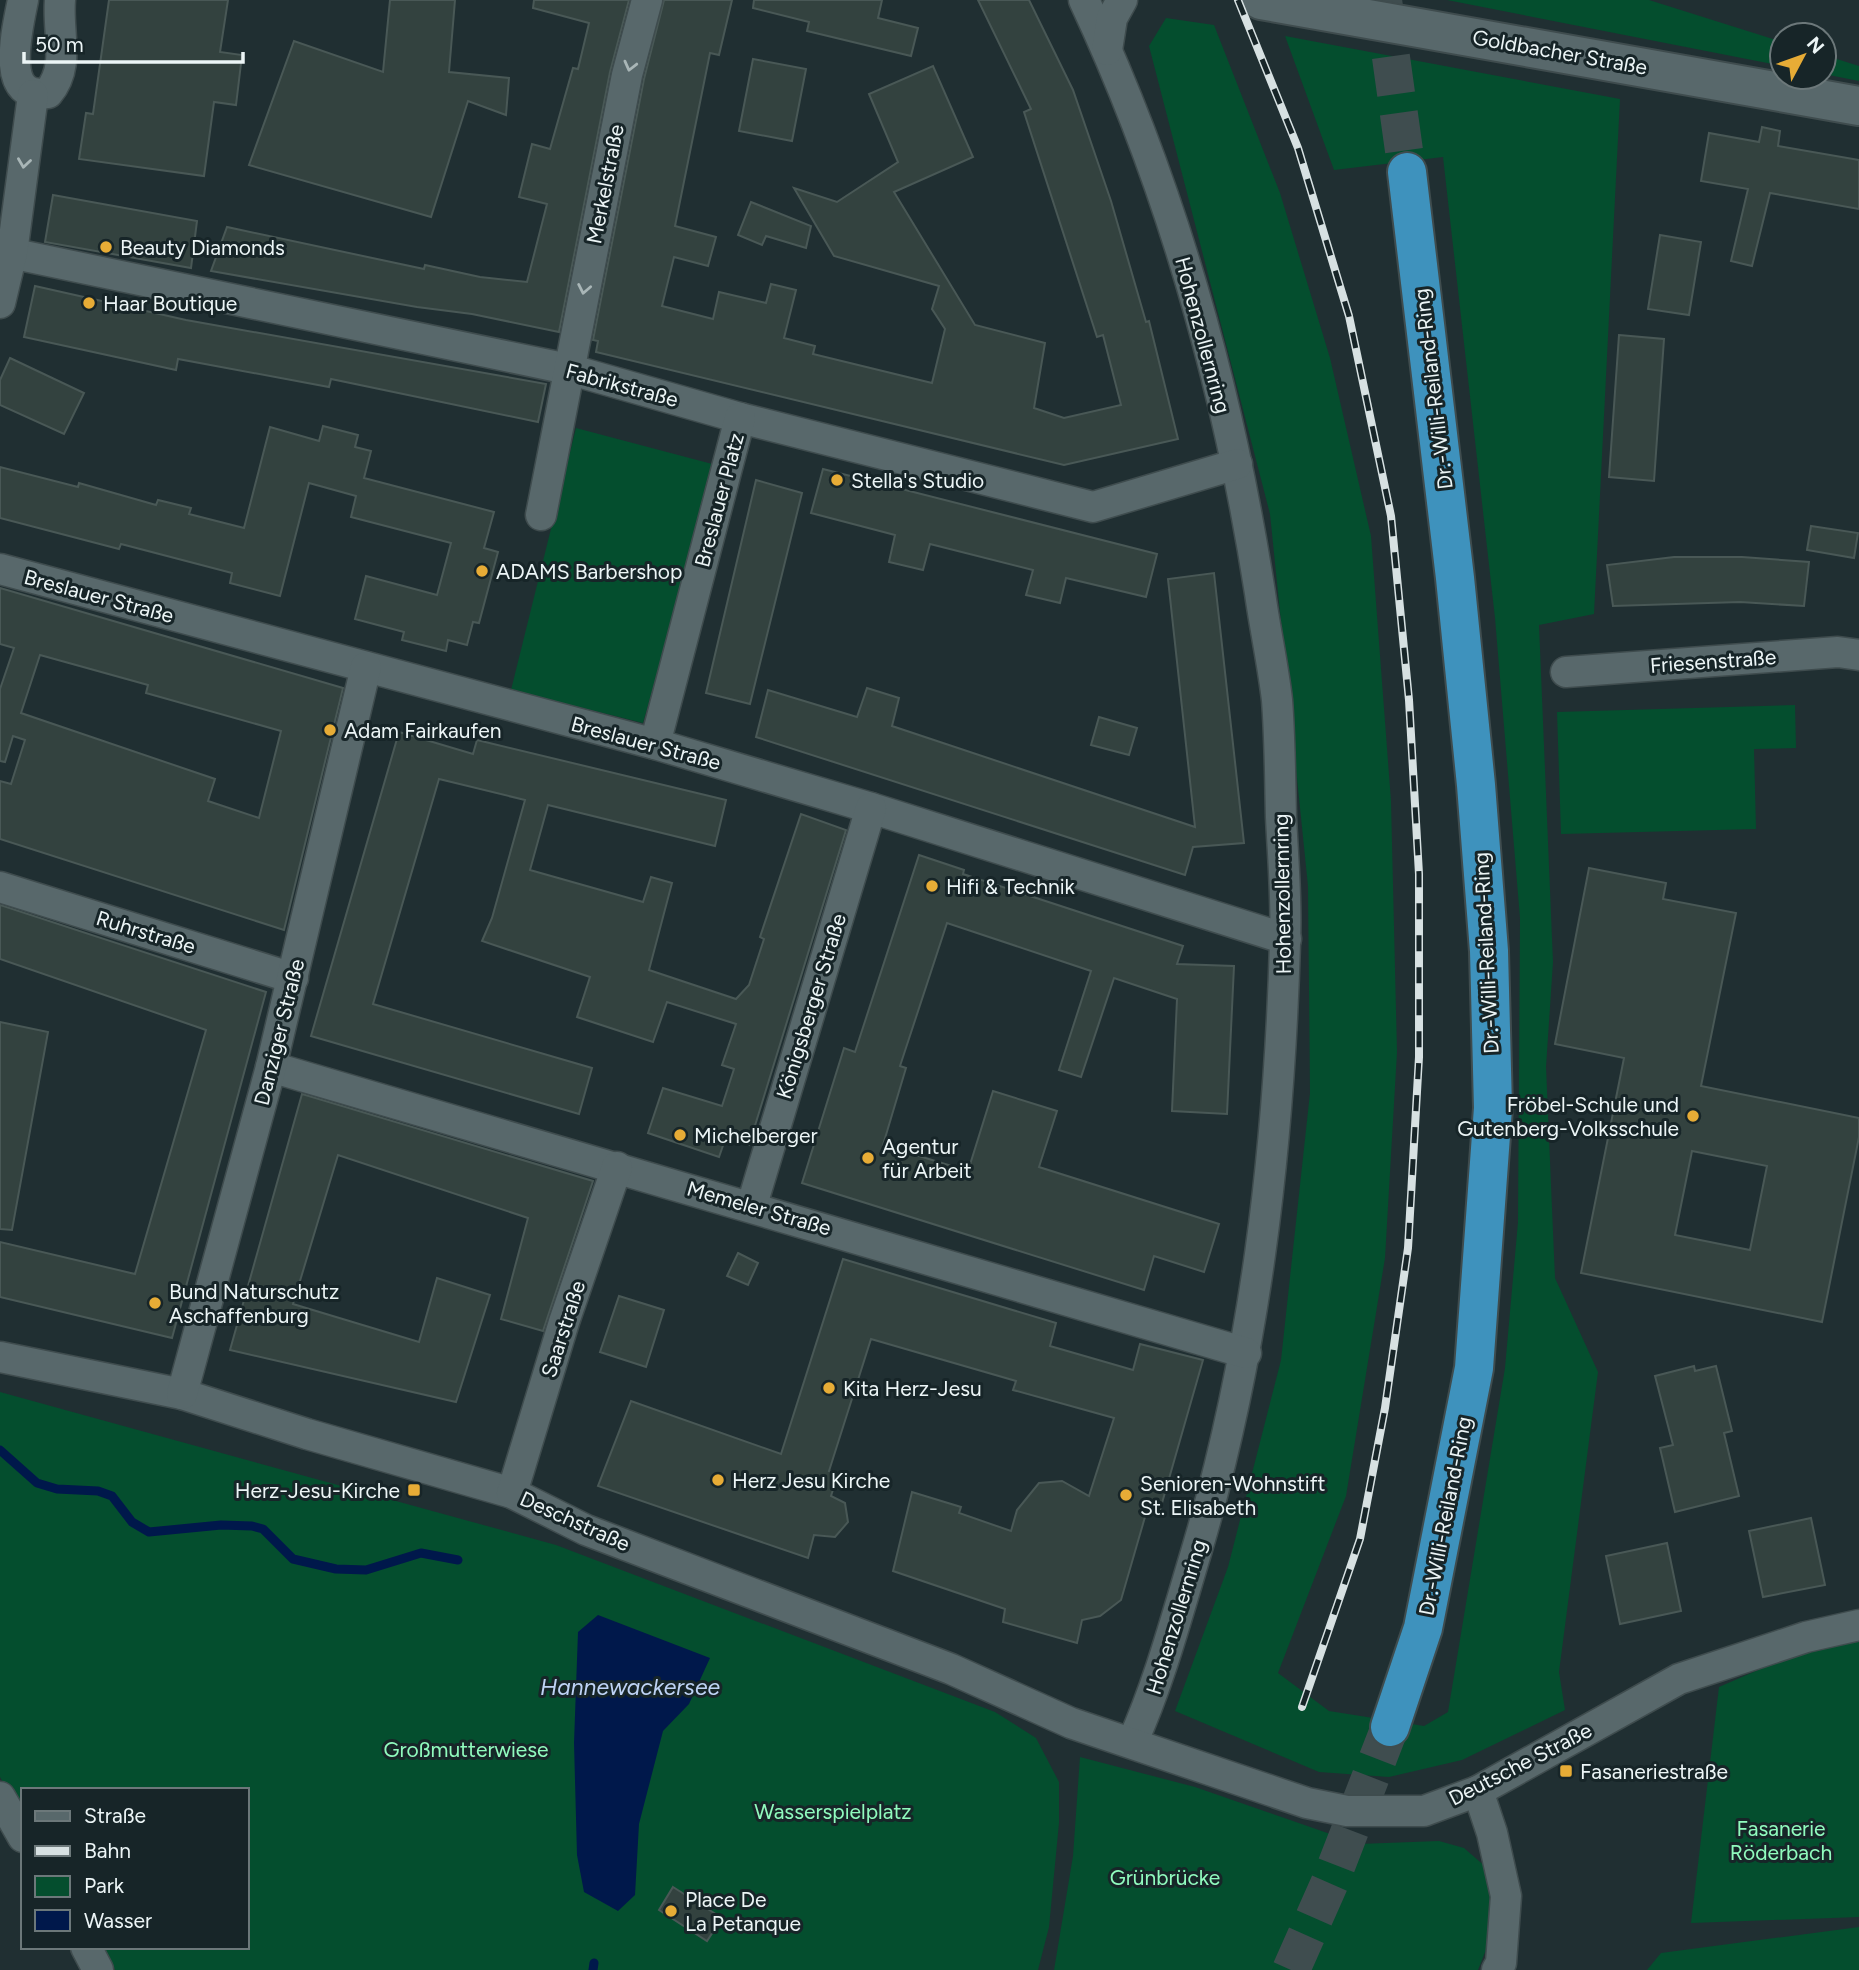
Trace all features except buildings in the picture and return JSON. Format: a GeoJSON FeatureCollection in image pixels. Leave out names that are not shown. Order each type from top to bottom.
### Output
{"type":"FeatureCollection","features":[{"type":"Feature","properties":{"kind":"highway","name":"Dr.-Willi-Reiland-Ring"},"geometry":{"type":"LineString","coordinates":[[1390,1727],[1423,1628],[1474,1368],[1493,1108],[1489,951],[1476,785],[1455,578],[1407,172]]}},
{"type":"Feature","properties":{"kind":"main road","name":"Goldbacher Straße"},"geometry":{"type":"LineString","coordinates":[[1274,2],[1859,106]]}},
{"type":"Feature","properties":{"kind":"street"},"geometry":{"type":"LineString","coordinates":[[23,0],[8,62],[10,77],[18,90],[33,95],[48,93],[59,81],[63,65],[58,30],[61,0]]}},
{"type":"Feature","properties":{"kind":"street","name":"Merkelstraße"},"geometry":{"type":"LineString","coordinates":[[568,369],[627,75],[647,0]]}},
{"type":"Feature","properties":{"kind":"street","name":"Hohenzollernring"},"geometry":{"type":"LineString","coordinates":[[1084,0],[1136,116],[1166,199],[1201,320],[1237,464],[1276,700],[1286,939],[1277,1087],[1261,1264],[1246,1353],[1222,1464],[1153,1697],[1132,1743]]}},
{"type":"Feature","properties":{"kind":"street"},"geometry":{"type":"LineString","coordinates":[[1107,50],[1112,18],[1122,0]]}},
{"type":"Feature","properties":{"kind":"street"},"geometry":{"type":"LineString","coordinates":[[0,303],[33,95]]}},
{"type":"Feature","properties":{"kind":"street","name":"Fabrikstraße"},"geometry":{"type":"LineString","coordinates":[[6,252],[568,369],[740,418],[1093,507],[1237,464]]}},
{"type":"Feature","properties":{"kind":"street"},"geometry":{"type":"LineString","coordinates":[[541,514],[568,369]]}},
{"type":"Feature","properties":{"kind":"street","name":"Breslauer Platz"},"geometry":{"type":"LineString","coordinates":[[655,744],[740,418]]}},
{"type":"Feature","properties":{"kind":"street","name":"Breslauer Straße"},"geometry":{"type":"LineString","coordinates":[[0,569],[655,744],[871,808],[1286,939]]}},
{"type":"Feature","properties":{"kind":"street","name":"Friesenstraße"},"geometry":{"type":"LineString","coordinates":[[1566,672],[1838,652],[1859,655]]}},
{"type":"Feature","properties":{"kind":"street","name":"Danziger Straße"},"geometry":{"type":"LineString","coordinates":[[182,1394],[271,1067],[366,667]]}},
{"type":"Feature","properties":{"kind":"street","name":"Königsberger Straße"},"geometry":{"type":"LineString","coordinates":[[752,1205],[871,808]]}},
{"type":"Feature","properties":{"kind":"street","name":"Ruhrstraße"},"geometry":{"type":"LineString","coordinates":[[0,887],[293,978]]}},
{"type":"Feature","properties":{"kind":"street","name":"Memeler Straße"},"geometry":{"type":"LineString","coordinates":[[271,1067],[752,1205],[1246,1353]]}},
{"type":"Feature","properties":{"kind":"street","name":"Saarstraße"},"geometry":{"type":"LineString","coordinates":[[512,1493],[564,1322],[617,1167]]}},
{"type":"Feature","properties":{"kind":"street","name":"Deschstraße"},"geometry":{"type":"LineString","coordinates":[[0,1357],[182,1394],[307,1434],[512,1493],[586,1530],[951,1669],[1071,1723],[1132,1743]]}},
{"type":"Feature","properties":{"kind":"street","name":"Deutsche Straße"},"geometry":{"type":"LineString","coordinates":[[1132,1743],[1307,1803],[1347,1811],[1424,1811],[1478,1791],[1679,1679],[1806,1637],[1859,1625]]}},
{"type":"Feature","properties":{"kind":"street"},"geometry":{"type":"LineString","coordinates":[[1478,1791],[1492,1833],[1506,1896],[1500,1963],[1497,1970]]}},
{"type":"Feature","properties":{"kind":"street"},"geometry":{"type":"LineString","coordinates":[[0,1797],[21,1834]]}},
{"type":"Feature","properties":{"kind":"street"},"geometry":{"type":"LineString","coordinates":[[87,1949],[98,1970]]}},
{"type":"Feature","properties":{"kind":"green space"},"geometry":{"type":"Polygon","coordinates":[[[1447,0],[1649,0],[1768,38],[1768,63],[1447,0]]]}},
{"type":"Feature","properties":{"kind":"green space"},"geometry":{"type":"Polygon","coordinates":[[[1166,18],[1214,25],[1280,193],[1330,358],[1371,536],[1391,801],[1397,1052],[1385,1258],[1346,1496],[1278,1673],[1329,1711],[1424,1726],[1448,1712],[1505,1368],[1518,1222],[1520,918],[1495,618],[1443,157],[1334,170],[1285,36],[1620,99],[1594,614],[1539,625],[1553,962],[1546,1067],[1555,1278],[1598,1372],[1559,1672],[1565,1710],[1462,1760],[1389,1777],[1319,1772],[1175,1711],[1228,1567],[1281,1360],[1310,1093],[1308,886],[1270,514],[1149,46],[1166,18]]]}},
{"type":"Feature","properties":{"kind":"green space"},"geometry":{"type":"Polygon","coordinates":[[[1838,59],[1859,66],[1859,81],[1838,77],[1838,59]]]}},
{"type":"Feature","properties":{"kind":"green space"},"geometry":{"type":"Polygon","coordinates":[[[576,428],[716,465],[643,723],[511,690],[576,428]]]}},
{"type":"Feature","properties":{"kind":"green space"},"geometry":{"type":"Polygon","coordinates":[[[1795,705],[1796,748],[1754,749],[1756,829],[1561,834],[1557,712],[1795,705]]]}},
{"type":"Feature","properties":{"kind":"green space","name":"Großmutterwiese"},"geometry":{"type":"Polygon","coordinates":[[[0,1392],[556,1545],[995,1712],[1036,1738],[1059,1782],[1059,1823],[1049,1927],[1038,1970],[115,1970],[102,1949],[248,1949],[248,1788],[21,1788],[21,1813],[0,1777],[0,1392]]]}},
{"type":"Feature","properties":{"kind":"green space","name":"Fasanerie Röderbach"},"geometry":{"type":"Polygon","coordinates":[[[1859,1637],[1859,1917],[1691,1923],[1719,1687],[1818,1644],[1859,1637]]]}},
{"type":"Feature","properties":{"kind":"green space","name":"Grünbrücke"},"geometry":{"type":"Polygon","coordinates":[[[1080,1757],[1195,1787],[1359,1844],[1439,1841],[1464,1848],[1487,1868],[1493,1932],[1478,1970],[1054,1970],[1073,1856],[1080,1757]]]}},
{"type":"Feature","properties":{"kind":"green space"},"geometry":{"type":"Polygon","coordinates":[[[1859,1927],[1859,1970],[1647,1970],[1661,1953],[1859,1927]]]}},
{"type":"Feature","properties":{"kind":"water","name":"Hannewackersee"},"geometry":{"type":"Polygon","coordinates":[[[598,1615],[710,1658],[689,1704],[663,1731],[639,1824],[635,1895],[618,1911],[584,1892],[577,1855],[574,1743],[578,1632],[598,1615]]]}},
{"type":"Feature","properties":{"kind":"waterway"},"geometry":{"type":"LineString","coordinates":[[0,1450],[37,1483],[57,1489],[98,1491],[112,1496],[132,1522],[149,1532],[221,1525],[252,1526],[263,1529],[293,1559],[336,1569],[366,1570],[421,1553],[458,1560]]}},
{"type":"Feature","properties":{"kind":"waterway"},"geometry":{"type":"LineString","coordinates":[[593,1970],[594,1963]]}},
{"type":"Feature","properties":{"kind":"tunnel"},"geometry":{"type":"LineString","coordinates":[[1383,0],[1407,172]]}},
{"type":"Feature","properties":{"kind":"tunnel"},"geometry":{"type":"LineString","coordinates":[[1291,1970],[1330,1882],[1390,1727]]}},
{"type":"Feature","properties":{"kind":"railway"},"geometry":{"type":"LineString","coordinates":[[1238,0],[1298,148],[1349,316],[1391,516],[1409,700],[1419,874],[1419,1057],[1408,1248],[1385,1408],[1360,1539],[1302,1707]]}},
{"type":"Feature","properties":{"kind":"place","name":"Beauty Diamonds"},"geometry":{"type":"Point","coordinates":[106,247]}},
{"type":"Feature","properties":{"kind":"place","name":"Haar Boutique"},"geometry":{"type":"Point","coordinates":[89,303]}},
{"type":"Feature","properties":{"kind":"place","name":"Stella's Studio"},"geometry":{"type":"Point","coordinates":[837,480]}},
{"type":"Feature","properties":{"kind":"place","name":"ADAMS Barbershop"},"geometry":{"type":"Point","coordinates":[482,571]}},
{"type":"Feature","properties":{"kind":"place","name":"Adam Fairkaufen"},"geometry":{"type":"Point","coordinates":[330,730]}},
{"type":"Feature","properties":{"kind":"place","name":"Hifi & Technik"},"geometry":{"type":"Point","coordinates":[932,886]}},
{"type":"Feature","properties":{"kind":"place","name":"Fröbel-Schule und Gutenberg-Volksschule"},"geometry":{"type":"Point","coordinates":[1693,1116]}},
{"type":"Feature","properties":{"kind":"place","name":"Michelberger"},"geometry":{"type":"Point","coordinates":[680,1135]}},
{"type":"Feature","properties":{"kind":"place","name":"Agentur für Arbeit"},"geometry":{"type":"Point","coordinates":[868,1158]}},
{"type":"Feature","properties":{"kind":"place","name":"Bund Naturschutz Aschaffenburg"},"geometry":{"type":"Point","coordinates":[155,1303]}},
{"type":"Feature","properties":{"kind":"place","name":"Kita Herz-Jesu"},"geometry":{"type":"Point","coordinates":[829,1388]}},
{"type":"Feature","properties":{"kind":"place","name":"Herz Jesu Kirche"},"geometry":{"type":"Point","coordinates":[718,1480]}},
{"type":"Feature","properties":{"kind":"place","name":"Herz-Jesu-Kirche"},"geometry":{"type":"Point","coordinates":[414,1490]}},
{"type":"Feature","properties":{"kind":"place","name":"Senioren-Wohnstift St. Elisabeth"},"geometry":{"type":"Point","coordinates":[1126,1495]}},
{"type":"Feature","properties":{"kind":"place","name":"Fasaneriestraße"},"geometry":{"type":"Point","coordinates":[1566,1771]}},
{"type":"Feature","properties":{"kind":"place","name":"Place De La Petanque"},"geometry":{"type":"Point","coordinates":[671,1911]}},
{"type":"Feature","properties":{"kind":"park label","name":"Wasserspielplatz"},"geometry":{"type":"Point","coordinates":[833,1811]}}]}
